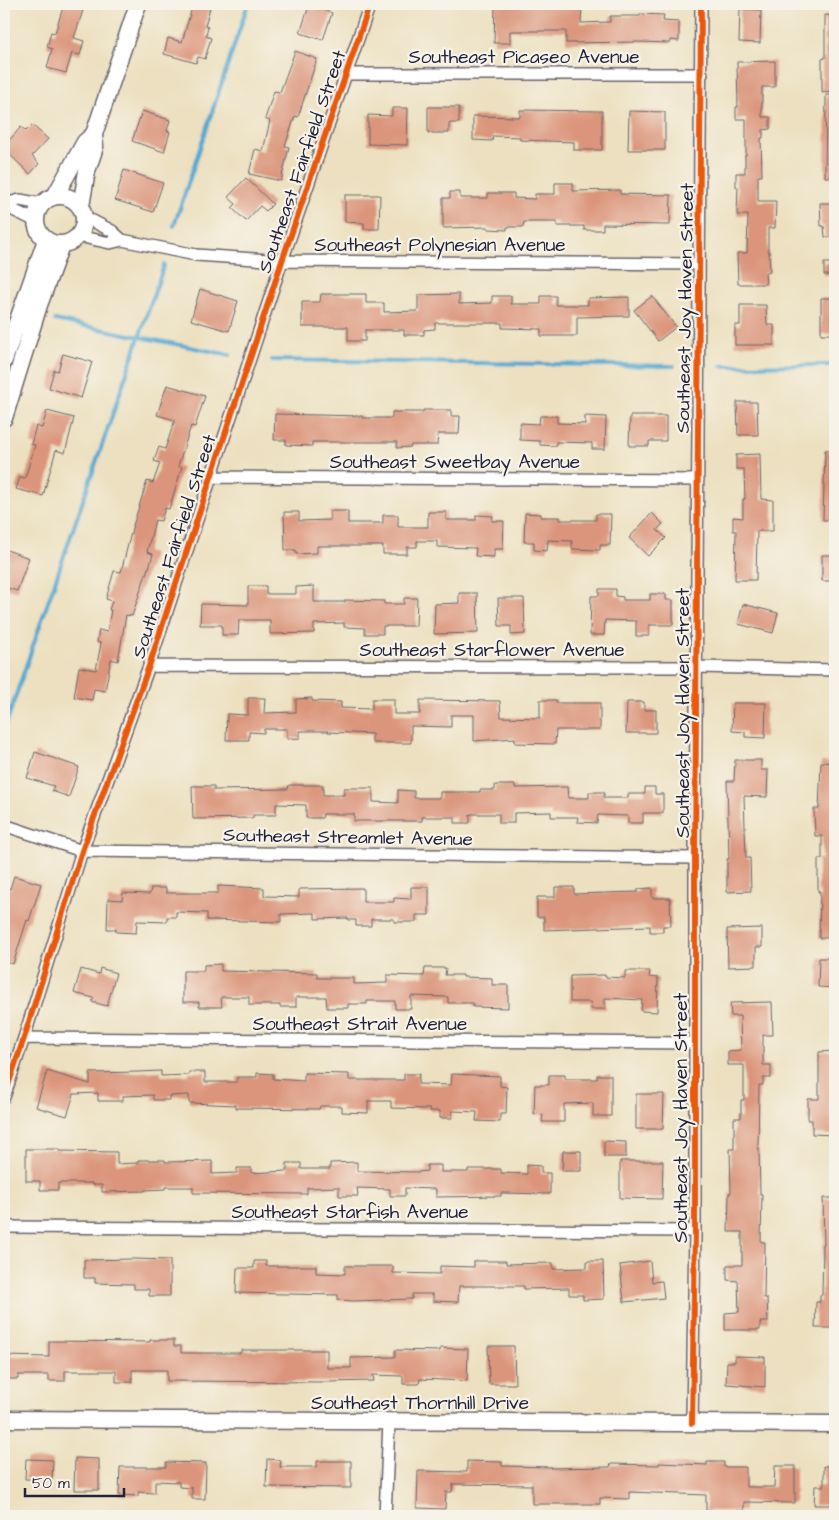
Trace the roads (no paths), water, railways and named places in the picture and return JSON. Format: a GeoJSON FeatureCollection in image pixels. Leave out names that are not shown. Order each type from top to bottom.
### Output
{"type":"FeatureCollection","features":[{"type":"Feature","properties":{"kind":"street"},"geometry":{"type":"LineString","coordinates":[[83,212],[70,197],[50,197],[41,204],[36,215],[37,228],[54,242],[73,241],[82,230],[87,171],[95,147],[94,134],[138,4]]}},
{"type":"Feature","properties":{"kind":"street","name":"Southeast Fairfield Street"},"geometry":{"type":"LineString","coordinates":[[4,1097],[82,851],[149,666],[282,261],[370,4]]}},
{"type":"Feature","properties":{"kind":"street","name":"Southeast Joy Haven Street"},"geometry":{"type":"LineString","coordinates":[[692,1423],[695,1231],[695,858],[698,667],[701,4]]}},
{"type":"Feature","properties":{"kind":"street","name":"Southeast Picaseo Avenue"},"geometry":{"type":"LineString","coordinates":[[347,74],[702,74]]}},
{"type":"Feature","properties":{"kind":"street"},"geometry":{"type":"LineString","coordinates":[[55,196],[85,142],[94,134]]}},
{"type":"Feature","properties":{"kind":"street"},"geometry":{"type":"LineString","coordinates":[[6,202],[20,200],[41,204]]}},
{"type":"Feature","properties":{"kind":"street"},"geometry":{"type":"LineString","coordinates":[[6,202],[15,211],[36,221]]}},
{"type":"Feature","properties":{"kind":"street","name":"Southeast Polynesian Avenue"},"geometry":{"type":"LineString","coordinates":[[83,212],[122,240]]}},
{"type":"Feature","properties":{"kind":"street","name":"Southeast Polynesian Avenue"},"geometry":{"type":"LineString","coordinates":[[78,236],[110,243],[122,240],[196,255],[282,261],[699,264]]}},
{"type":"Feature","properties":{"kind":"street"},"geometry":{"type":"LineString","coordinates":[[4,360],[54,242]]}},
{"type":"Feature","properties":{"kind":"street"},"geometry":{"type":"LineString","coordinates":[[4,418],[39,306],[54,242]]}},
{"type":"Feature","properties":{"kind":"street","name":"Southeast Sweetbay Avenue"},"geometry":{"type":"LineString","coordinates":[[212,477],[698,480]]}},
{"type":"Feature","properties":{"kind":"street","name":"Southeast Starflower Avenue"},"geometry":{"type":"LineString","coordinates":[[149,666],[698,667],[835,670]]}},
{"type":"Feature","properties":{"kind":"street","name":"Southeast Streamlet Avenue"},"geometry":{"type":"LineString","coordinates":[[4,825],[82,851],[695,858]]}},
{"type":"Feature","properties":{"kind":"street","name":"Southeast Strait Avenue"},"geometry":{"type":"LineString","coordinates":[[24,1038],[695,1043]]}},
{"type":"Feature","properties":{"kind":"street","name":"Southeast Starfish Avenue"},"geometry":{"type":"LineString","coordinates":[[4,1227],[695,1231]]}},
{"type":"Feature","properties":{"kind":"street","name":"Southeast Thornhill Drive"},"geometry":{"type":"LineString","coordinates":[[4,1419],[835,1424]]}},
{"type":"Feature","properties":{"kind":"street"},"geometry":{"type":"LineString","coordinates":[[385,1516],[389,1422]]}},
{"type":"Feature","properties":{"kind":"waterway"},"geometry":{"type":"LineString","coordinates":[[174,226],[248,4]]}},
{"type":"Feature","properties":{"kind":"waterway"},"geometry":{"type":"LineString","coordinates":[[4,730],[164,265]]}},
{"type":"Feature","properties":{"kind":"waterway"},"geometry":{"type":"LineString","coordinates":[[55,320],[230,355]]}},
{"type":"Feature","properties":{"kind":"waterway"},"geometry":{"type":"LineString","coordinates":[[272,360],[674,366]]}},
{"type":"Feature","properties":{"kind":"waterway"},"geometry":{"type":"LineString","coordinates":[[722,366],[835,365]]}}]}
